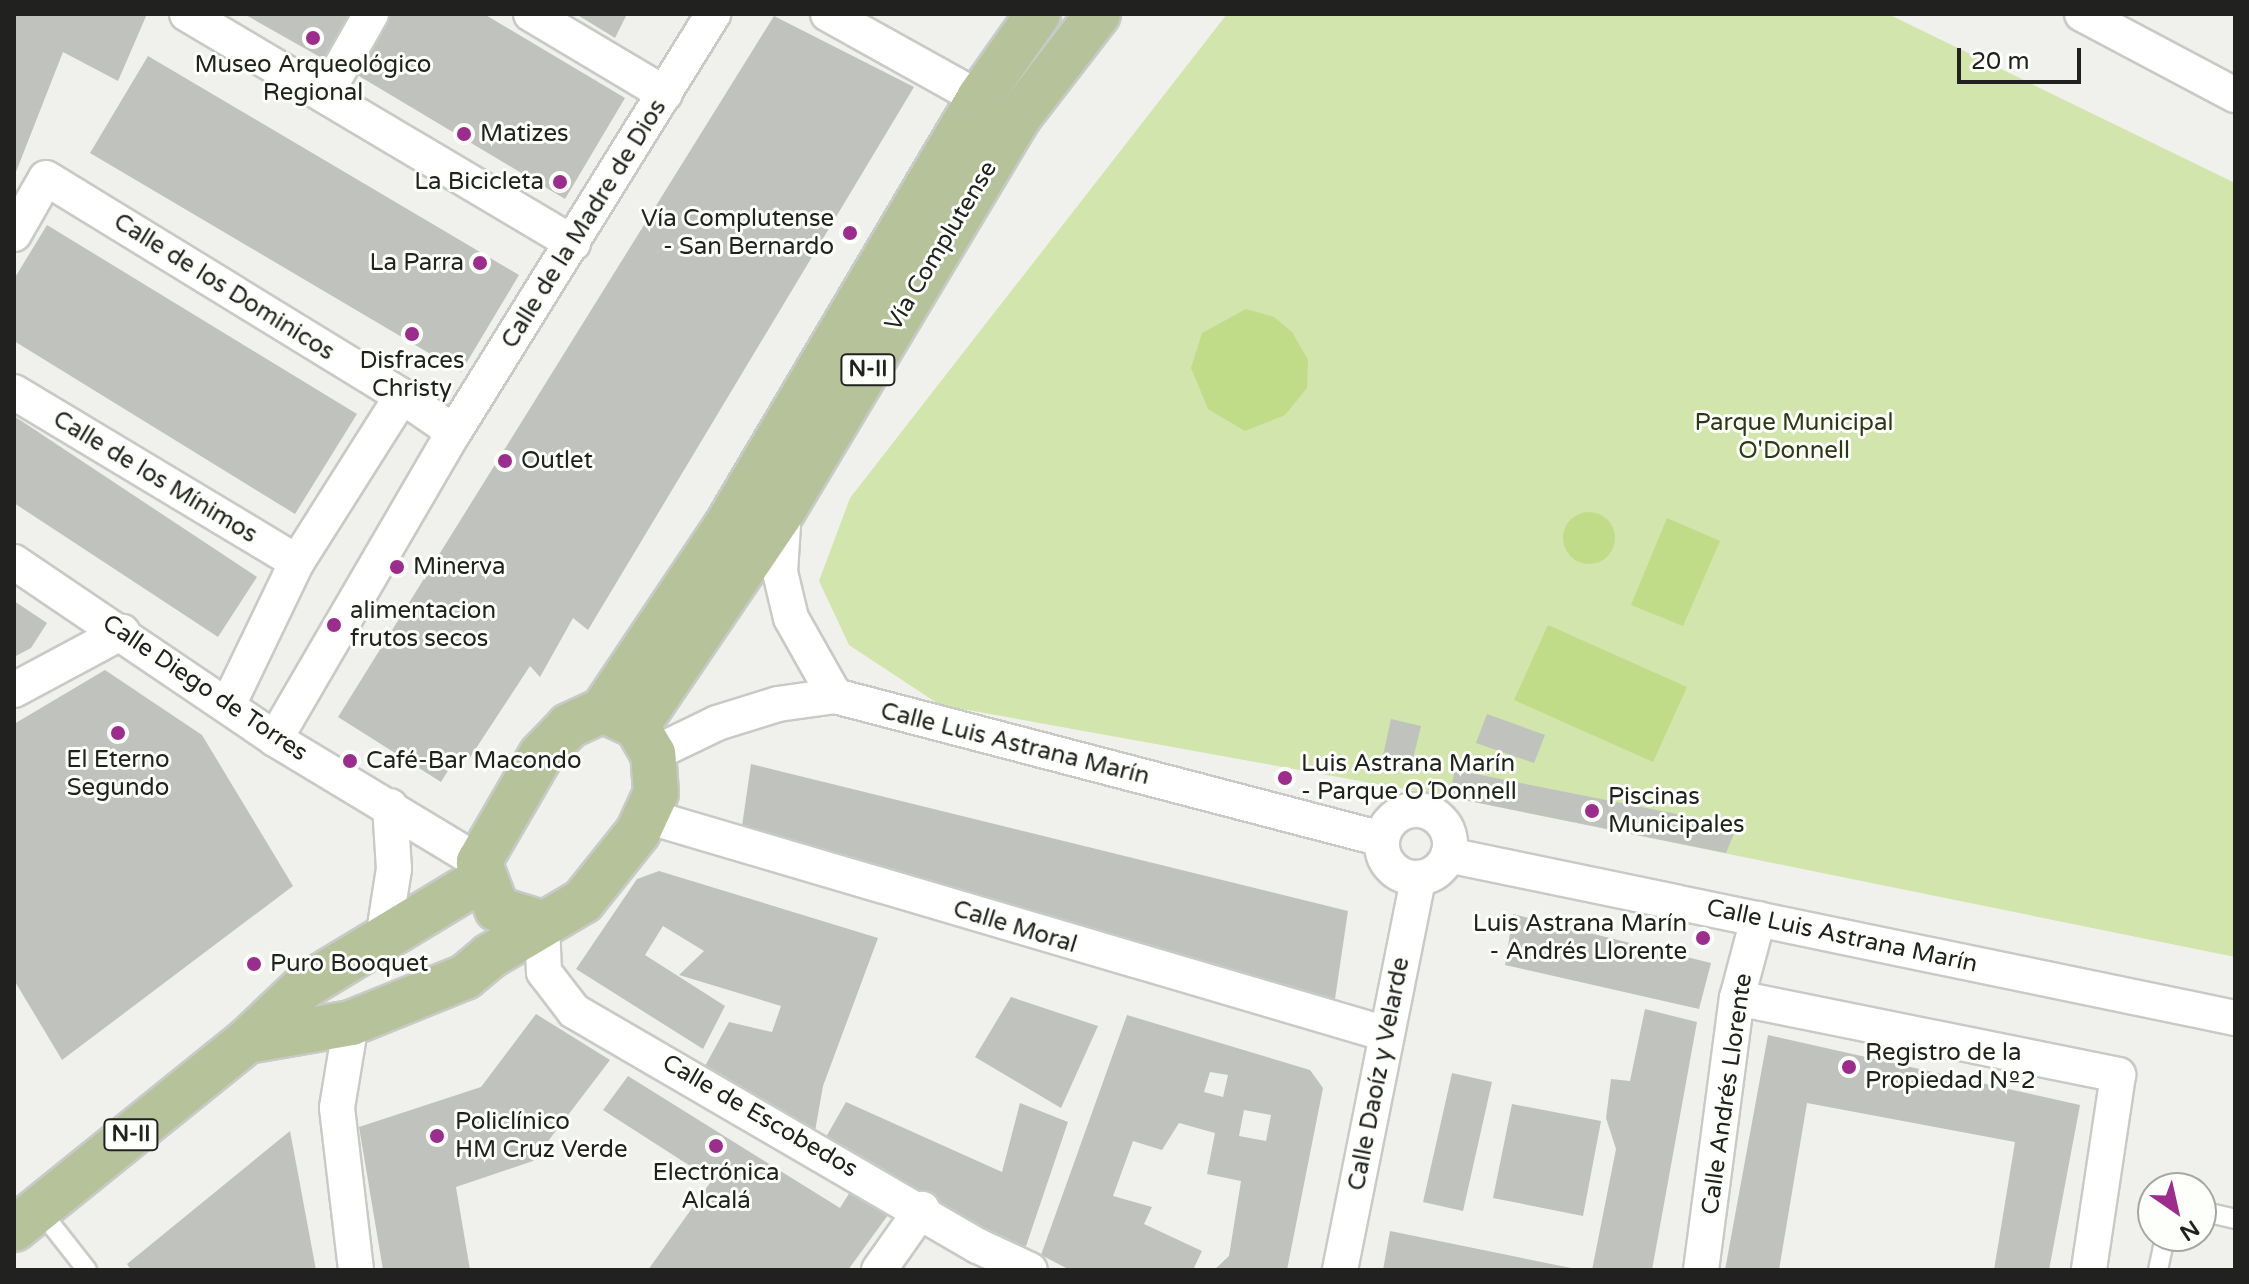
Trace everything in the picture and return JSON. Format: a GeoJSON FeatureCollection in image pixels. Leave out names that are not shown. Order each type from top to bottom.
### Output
{"type":"FeatureCollection","features":[{"type":"Feature","properties":{"kind":"main road","name":"Vía Complutense"},"geometry":{"type":"LineString","coordinates":[[631,730],[733,516],[979,98],[1038,14]]}},
{"type":"Feature","properties":{"kind":"main road","name":"Vía Complutense"},"geometry":{"type":"LineString","coordinates":[[631,730],[784,509],[1018,118],[1098,14]]}},
{"type":"Feature","properties":{"kind":"main road"},"geometry":{"type":"LineString","coordinates":[[569,726],[631,730],[656,793],[646,816],[583,901],[542,923],[497,909],[481,870],[541,755],[569,726]]}},
{"type":"Feature","properties":{"kind":"main road","name":"N-II"},"geometry":{"type":"LineString","coordinates":[[27,1219],[247,1041],[305,986],[383,939],[481,870]]}},
{"type":"Feature","properties":{"kind":"main road","name":"N-II"},"geometry":{"type":"LineString","coordinates":[[247,1041],[351,1023],[465,977],[542,923]]}},
{"type":"Feature","properties":{"kind":"street"},"geometry":{"type":"LineString","coordinates":[[187,14],[573,243]]}},
{"type":"Feature","properties":{"kind":"street"},"geometry":{"type":"LineString","coordinates":[[325,95],[371,14]]}},
{"type":"Feature","properties":{"kind":"street"},"geometry":{"type":"LineString","coordinates":[[531,14],[665,94]]}},
{"type":"Feature","properties":{"kind":"street","name":"Calle de la Madre de Dios"},"geometry":{"type":"LineString","coordinates":[[275,739],[454,432],[713,14]]}},
{"type":"Feature","properties":{"kind":"street"},"geometry":{"type":"LineString","coordinates":[[828,14],[979,98]]}},
{"type":"Feature","properties":{"kind":"street"},"geometry":{"type":"LineString","coordinates":[[2082,14],[2235,95]]}},
{"type":"Feature","properties":{"kind":"street","name":"Calle de los Dominicos"},"geometry":{"type":"LineString","coordinates":[[14,234],[46,178],[402,396]]}},
{"type":"Feature","properties":{"kind":"street","name":"Calle de los Mínimos"},"geometry":{"type":"LineString","coordinates":[[14,392],[297,562]]}},
{"type":"Feature","properties":{"kind":"street"},"geometry":{"type":"LineString","coordinates":[[229,703],[297,562],[402,396],[454,432]]}},
{"type":"Feature","properties":{"kind":"street"},"geometry":{"type":"LineString","coordinates":[[784,509],[780,572],[791,618],[835,696]]}},
{"type":"Feature","properties":{"kind":"street","name":"Calle Diego de Torres"},"geometry":{"type":"LineString","coordinates":[[14,562],[229,703],[275,739],[390,806],[481,870]]}},
{"type":"Feature","properties":{"kind":"street"},"geometry":{"type":"LineString","coordinates":[[14,690],[122,632]]}},
{"type":"Feature","properties":{"kind":"street","name":"Calle Luis Astrana Marín"},"geometry":{"type":"LineString","coordinates":[[631,730],[732,718],[778,704],[835,696],[1382,839]]}},
{"type":"Feature","properties":{"kind":"street"},"geometry":{"type":"LineString","coordinates":[[383,939],[394,869],[390,806]]}},
{"type":"Feature","properties":{"kind":"street"},"geometry":{"type":"LineString","coordinates":[[1424,811],[1446,828],[1448,855],[1431,875],[1418,878],[1395,871],[1382,851],[1382,839],[1397,816],[1424,811]]}},
{"type":"Feature","properties":{"kind":"street","name":"Calle Moral"},"geometry":{"type":"LineString","coordinates":[[646,816],[1386,1034]]}},
{"type":"Feature","properties":{"kind":"street","name":"Calle Luis Astrana Marín"},"geometry":{"type":"LineString","coordinates":[[1448,855],[2235,1018]]}},
{"type":"Feature","properties":{"kind":"street","name":"Calle Daoíz y Velarde"},"geometry":{"type":"LineString","coordinates":[[1340,1270],[1418,878]]}},
{"type":"Feature","properties":{"kind":"street","name":"Calle Andrés Llorente"},"geometry":{"type":"LineString","coordinates":[[1701,1270],[1737,998],[1758,919]]}},
{"type":"Feature","properties":{"kind":"street","name":"Calle de Escobedos"},"geometry":{"type":"LineString","coordinates":[[542,923],[544,972],[574,1011],[1030,1270]]}},
{"type":"Feature","properties":{"kind":"street"},"geometry":{"type":"LineString","coordinates":[[1737,998],[2118,1075],[2089,1270]]}},
{"type":"Feature","properties":{"kind":"street"},"geometry":{"type":"LineString","coordinates":[[351,1023],[337,1108],[356,1270]]}},
{"type":"Feature","properties":{"kind":"street"},"geometry":{"type":"LineString","coordinates":[[879,1270],[922,1209]]}},
{"type":"Feature","properties":{"kind":"lane"},"geometry":{"type":"LineString","coordinates":[[27,1219],[87,1270]]}},
{"type":"Feature","properties":{"kind":"green space","name":"Parque Municipal O'Donnell"},"geometry":{"type":"Polygon","coordinates":[[[1227,14],[1888,14],[2235,183],[2235,957],[1449,797],[940,705],[849,645],[819,581],[850,498],[1227,14]]]}},
{"type":"Feature","properties":{"kind":"shaded area"},"geometry":{"type":"Polygon","coordinates":[[[1246,309],[1274,317],[1292,332],[1308,360],[1307,388],[1285,415],[1245,431],[1208,409],[1191,368],[1202,333],[1246,309]]]}},
{"type":"Feature","properties":{"kind":"shaded area"},"geometry":{"type":"Polygon","coordinates":[[[1589,512],[1608,519],[1615,538],[1608,557],[1589,564],[1570,557],[1563,538],[1570,519],[1589,512]]]}},
{"type":"Feature","properties":{"kind":"shaded area"},"geometry":{"type":"Polygon","coordinates":[[[1667,518],[1720,541],[1683,626],[1631,605],[1667,518]]]}},
{"type":"Feature","properties":{"kind":"shaded area"},"geometry":{"type":"Polygon","coordinates":[[[1548,625],[1687,687],[1653,762],[1514,700],[1548,625]]]}},
{"type":"Feature","properties":{"kind":"building"},"geometry":{"type":"Polygon","coordinates":[[[14,14],[147,14],[118,81],[63,52],[14,177],[14,14]]]}},
{"type":"Feature","properties":{"kind":"building","name":"Museo Arqueológico Regional"},"geometry":{"type":"Polygon","coordinates":[[[244,14],[355,14],[327,61],[244,14]]]}},
{"type":"Feature","properties":{"kind":"building"},"geometry":{"type":"Polygon","coordinates":[[[383,14],[484,14],[625,98],[565,199],[349,70],[383,14]]]}},
{"type":"Feature","properties":{"kind":"building"},"geometry":{"type":"Polygon","coordinates":[[[576,14],[627,14],[615,38],[576,14]]]}},
{"type":"Feature","properties":{"kind":"building"},"geometry":{"type":"Polygon","coordinates":[[[774,16],[914,87],[588,630],[573,618],[540,677],[530,666],[469,759],[459,753],[441,782],[338,717],[774,16]]]}},
{"type":"Feature","properties":{"kind":"building"},"geometry":{"type":"Polygon","coordinates":[[[148,56],[519,275],[461,372],[90,153],[148,56]]]}},
{"type":"Feature","properties":{"kind":"building"},"geometry":{"type":"Polygon","coordinates":[[[47,225],[357,414],[295,514],[14,341],[14,279],[47,225]]]}},
{"type":"Feature","properties":{"kind":"building"},"geometry":{"type":"Polygon","coordinates":[[[14,416],[257,577],[218,637],[14,503],[14,416]]]}},
{"type":"Feature","properties":{"kind":"building"},"geometry":{"type":"Polygon","coordinates":[[[14,601],[47,623],[31,648],[14,657],[14,601]]]}},
{"type":"Feature","properties":{"kind":"building"},"geometry":{"type":"Polygon","coordinates":[[[105,670],[202,735],[293,886],[62,1060],[14,980],[14,724],[105,670]]]}},
{"type":"Feature","properties":{"kind":"building"},"geometry":{"type":"Polygon","coordinates":[[[1487,714],[1545,735],[1534,763],[1476,743],[1487,714]]]}},
{"type":"Feature","properties":{"kind":"building"},"geometry":{"type":"Polygon","coordinates":[[[1391,719],[1421,726],[1411,767],[1382,760],[1391,719]]]}},
{"type":"Feature","properties":{"kind":"building"},"geometry":{"type":"Polygon","coordinates":[[[751,764],[1348,911],[1335,999],[742,826],[751,764]]]}},
{"type":"Feature","properties":{"kind":"building","name":"Piscinas Municipales"},"geometry":{"type":"Polygon","coordinates":[[[1455,770],[1737,826],[1726,853],[1449,797],[1455,770]]]}},
{"type":"Feature","properties":{"kind":"building"},"geometry":{"type":"Polygon","coordinates":[[[659,871],[878,938],[823,1086],[814,1137],[704,1068],[729,1022],[772,1032],[781,1006],[679,975],[704,951],[663,926],[645,955],[725,1006],[703,1049],[576,969],[637,879],[659,871]]]}},
{"type":"Feature","properties":{"kind":"building"},"geometry":{"type":"Polygon","coordinates":[[[1513,914],[1711,963],[1699,1009],[1505,965],[1513,914]]]}},
{"type":"Feature","properties":{"kind":"building"},"geometry":{"type":"Polygon","coordinates":[[[1011,997],[1098,1026],[1061,1108],[975,1057],[1011,997]]]}},
{"type":"Feature","properties":{"kind":"building"},"geometry":{"type":"Polygon","coordinates":[[[1645,1009],[1697,1022],[1652,1270],[1592,1270],[1616,1149],[1606,1118],[1611,1079],[1630,1081],[1645,1009]]]}},
{"type":"Feature","properties":{"kind":"building"},"geometry":{"type":"Polygon","coordinates":[[[536,1014],[610,1060],[533,1161],[456,1187],[470,1270],[383,1270],[359,1127],[481,1087],[536,1014]]]}},
{"type":"Feature","properties":{"kind":"building"},"geometry":{"type":"Polygon","coordinates":[[[1127,1015],[1310,1070],[1323,1088],[1287,1270],[1214,1270],[1229,1256],[1241,1181],[1207,1174],[1215,1133],[1179,1123],[1162,1150],[1133,1141],[1113,1196],[1152,1207],[1144,1224],[1202,1251],[1193,1270],[1070,1270],[1041,1255],[1127,1015]],[[1210,1072],[1204,1092],[1223,1097],[1228,1075],[1210,1072]],[[1244,1110],[1239,1136],[1266,1141],[1271,1115],[1244,1110]]]}},
{"type":"Feature","properties":{"kind":"building"},"geometry":{"type":"Polygon","coordinates":[[[1768,1035],[2080,1105],[2049,1270],[1994,1270],[2015,1142],[1807,1103],[1779,1270],[1725,1270],[1768,1035]]]}},
{"type":"Feature","properties":{"kind":"building"},"geometry":{"type":"Polygon","coordinates":[[[1452,1073],[1492,1082],[1463,1211],[1423,1202],[1452,1073]]]}},
{"type":"Feature","properties":{"kind":"building"},"geometry":{"type":"Polygon","coordinates":[[[628,1076],[840,1208],[858,1179],[896,1204],[848,1270],[648,1270],[712,1180],[603,1110],[628,1076]]]}},
{"type":"Feature","properties":{"kind":"building"},"geometry":{"type":"Polygon","coordinates":[[[846,1102],[1002,1172],[1020,1103],[1068,1122],[1023,1255],[822,1144],[846,1102]]]}},
{"type":"Feature","properties":{"kind":"building"},"geometry":{"type":"Polygon","coordinates":[[[1512,1104],[1601,1121],[1583,1216],[1493,1198],[1512,1104]]]}},
{"type":"Feature","properties":{"kind":"building"},"geometry":{"type":"Polygon","coordinates":[[[290,1131],[316,1270],[131,1270],[127,1264],[290,1131]]]}},
{"type":"Feature","properties":{"kind":"building"},"geometry":{"type":"Polygon","coordinates":[[[1390,1231],[1576,1269],[1576,1270],[1383,1270],[1390,1231]]]}},
{"type":"Feature","properties":{"kind":"place","name":"Museo Arqueológico Regional"},"geometry":{"type":"Point","coordinates":[313,38]}},
{"type":"Feature","properties":{"kind":"place","name":"Matizes"},"geometry":{"type":"Point","coordinates":[464,134]}},
{"type":"Feature","properties":{"kind":"place","name":"La Bicicleta"},"geometry":{"type":"Point","coordinates":[560,182]}},
{"type":"Feature","properties":{"kind":"place","name":"Vía Complutense - San Bernardo"},"geometry":{"type":"Point","coordinates":[850,233]}},
{"type":"Feature","properties":{"kind":"place","name":"La Parra"},"geometry":{"type":"Point","coordinates":[480,263]}},
{"type":"Feature","properties":{"kind":"place","name":"Disfraces Christy"},"geometry":{"type":"Point","coordinates":[412,334]}},
{"type":"Feature","properties":{"kind":"place","name":"Outlet"},"geometry":{"type":"Point","coordinates":[505,461]}},
{"type":"Feature","properties":{"kind":"place","name":"Minerva"},"geometry":{"type":"Point","coordinates":[397,567]}},
{"type":"Feature","properties":{"kind":"place","name":"alimentacion frutos secos"},"geometry":{"type":"Point","coordinates":[334,625]}},
{"type":"Feature","properties":{"kind":"place","name":"El Eterno Segundo"},"geometry":{"type":"Point","coordinates":[118,733]}},
{"type":"Feature","properties":{"kind":"place","name":"Café-Bar Macondo"},"geometry":{"type":"Point","coordinates":[350,761]}},
{"type":"Feature","properties":{"kind":"place","name":"Luis Astrana Marín - Parque O´Donnell"},"geometry":{"type":"Point","coordinates":[1285,778]}},
{"type":"Feature","properties":{"kind":"place","name":"Piscinas Municipales"},"geometry":{"type":"Point","coordinates":[1592,811]}},
{"type":"Feature","properties":{"kind":"place","name":"Luis Astrana Marín - Andrés Llorente"},"geometry":{"type":"Point","coordinates":[1703,938]}},
{"type":"Feature","properties":{"kind":"place","name":"Puro Booquet"},"geometry":{"type":"Point","coordinates":[254,964]}},
{"type":"Feature","properties":{"kind":"place","name":"Registro de la Propiedad Nº2"},"geometry":{"type":"Point","coordinates":[1849,1067]}},
{"type":"Feature","properties":{"kind":"place","name":"Policlínico HM Cruz Verde"},"geometry":{"type":"Point","coordinates":[437,1136]}},
{"type":"Feature","properties":{"kind":"place","name":"Electrónica Alcalá"},"geometry":{"type":"Point","coordinates":[716,1146]}}]}
